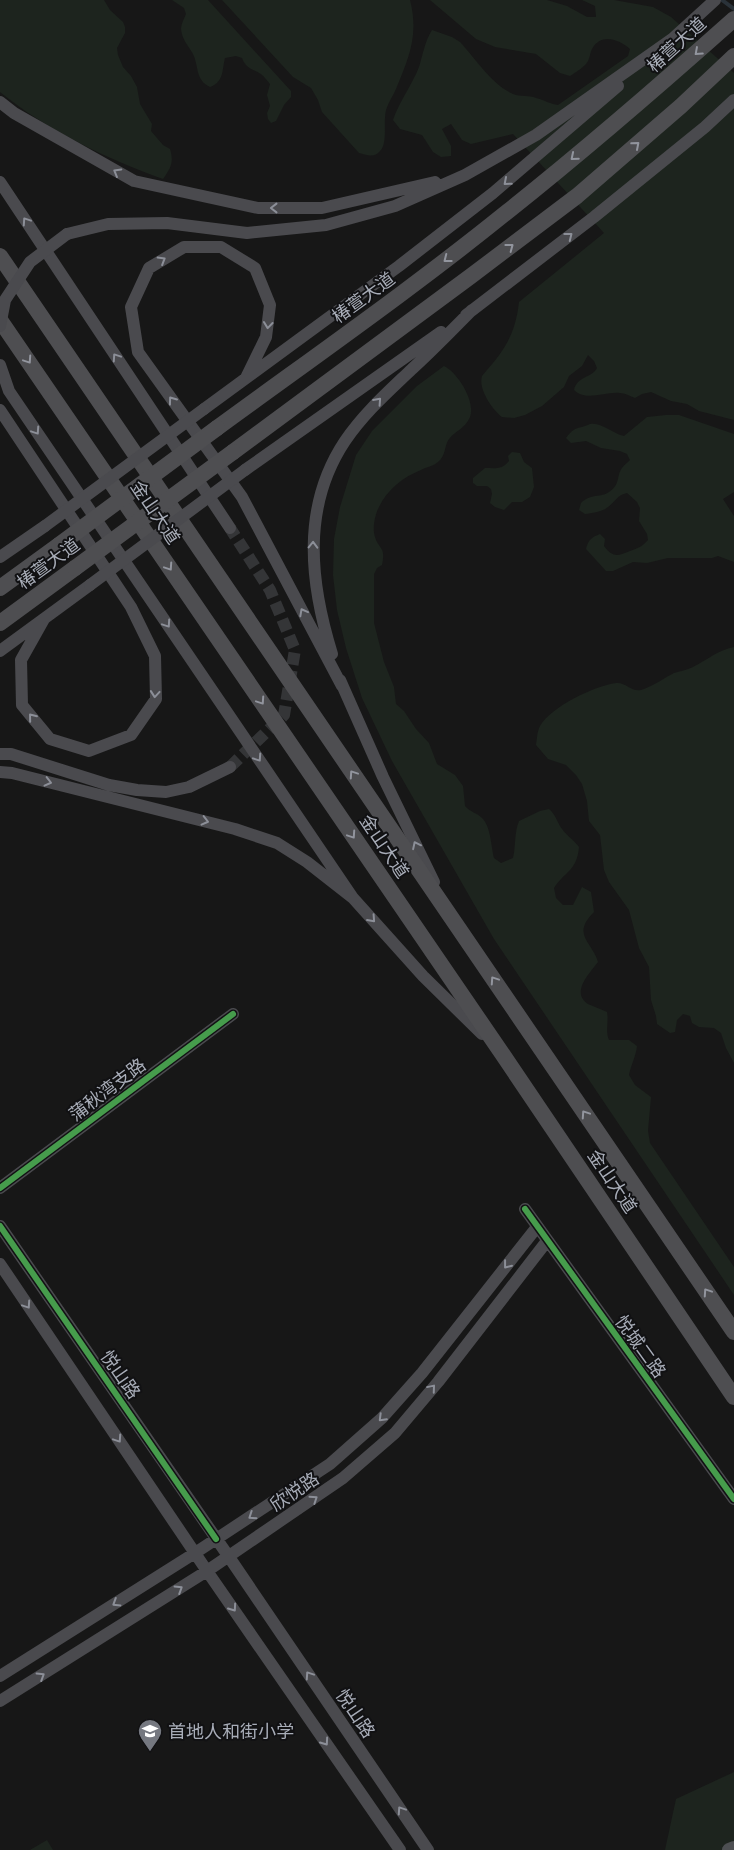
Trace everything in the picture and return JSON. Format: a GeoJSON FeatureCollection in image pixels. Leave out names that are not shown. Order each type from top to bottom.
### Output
{"type":"FeatureCollection","features":[{"type":"Feature","properties":{"kind":"highway","name":"椿萱大道"},"geometry":{"type":"LineString","coordinates":[[0,588],[412,286],[538,187],[658,87],[734,19]]}},
{"type":"Feature","properties":{"kind":"highway","name":"椿萱大道"},"geometry":{"type":"LineString","coordinates":[[0,623],[577,196],[734,56]]}},
{"type":"Feature","properties":{"kind":"highway","name":"金山大道"},"geometry":{"type":"LineString","coordinates":[[0,256],[734,1332]]}},
{"type":"Feature","properties":{"kind":"highway","name":"金山大道"},"geometry":{"type":"LineString","coordinates":[[0,320],[501,1052],[734,1397]]}},
{"type":"Feature","properties":{"kind":"main road"},"geometry":{"type":"LineString","coordinates":[[0,557],[399,266],[493,193],[715,0]]}},
{"type":"Feature","properties":{"kind":"main road"},"geometry":{"type":"LineString","coordinates":[[0,326],[5,300],[30,262],[67,234],[108,224],[167,223],[247,233],[326,225],[395,206],[465,175],[536,135],[675,36]]}},
{"type":"Feature","properties":{"kind":"main road"},"geometry":{"type":"LineString","coordinates":[[0,651],[245,470],[489,298],[594,217],[705,127],[734,100]]}},
{"type":"Feature","properties":{"kind":"main road"},"geometry":{"type":"LineString","coordinates":[[0,102],[14,113],[134,181],[258,208],[322,208],[465,175]]}},
{"type":"Feature","properties":{"kind":"main road"},"geometry":{"type":"LineString","coordinates":[[0,182],[230,528]]}},
{"type":"Feature","properties":{"kind":"main road"},"geometry":{"type":"LineString","coordinates":[[246,378],[266,337],[270,305],[256,268],[221,247],[184,247],[149,268],[131,307],[138,352],[242,497],[342,686],[383,777],[453,920]]}},
{"type":"Feature","properties":{"kind":"main road"},"geometry":{"type":"LineString","coordinates":[[342,686],[321,620],[316,591],[313,560],[314,528],[319,498],[329,471],[344,442],[364,416],[386,392],[413,369],[472,310]]}},
{"type":"Feature","properties":{"kind":"main road"},"geometry":{"type":"LineString","coordinates":[[0,365],[9,391],[353,898],[423,976],[501,1052]]}},
{"type":"Feature","properties":{"kind":"main road"},"geometry":{"type":"LineString","coordinates":[[0,410],[131,607],[155,656],[156,700],[131,735],[89,751],[50,739],[22,705],[20,660],[44,619]]}},
{"type":"Feature","properties":{"kind":"main road"},"geometry":{"type":"LineString","coordinates":[[0,754],[11,754],[109,785],[147,791],[166,792],[189,787],[230,768]]}},
{"type":"Feature","properties":{"kind":"main road"},"geometry":{"type":"LineString","coordinates":[[0,772],[12,773],[225,826],[277,843],[307,862],[353,898]]}},
{"type":"Feature","properties":{"kind":"main road","name":"蒲秋湾支路"},"geometry":{"type":"LineString","coordinates":[[0,1188],[233,1014]]}},
{"type":"Feature","properties":{"kind":"main road","name":"悦城二路"},"geometry":{"type":"LineString","coordinates":[[525,1210],[734,1499]]}},
{"type":"Feature","properties":{"kind":"main road","name":"悦山路"},"geometry":{"type":"LineString","coordinates":[[0,1226],[229,1557],[428,1850]]}},
{"type":"Feature","properties":{"kind":"main road","name":"欣悦路"},"geometry":{"type":"LineString","coordinates":[[0,1676],[195,1553],[330,1464],[382,1418],[422,1373],[537,1227]]}},
{"type":"Feature","properties":{"kind":"main road","name":"欣悦路"},"geometry":{"type":"LineString","coordinates":[[0,1702],[229,1557],[343,1478],[395,1433],[438,1382],[547,1241]]}},
{"type":"Feature","properties":{"kind":"main road"},"geometry":{"type":"LineString","coordinates":[[0,1264],[207,1571],[400,1850]]}},
{"type":"Feature","properties":{"kind":"main road"},"geometry":{"type":"LineString","coordinates":[[729,1850],[734,1848]]}},
{"type":"Feature","properties":{"kind":"shaded area"},"geometry":{"type":"Polygon","coordinates":[[[0,0],[104,0],[125,27],[125,33],[117,48],[118,55],[123,67],[137,87],[140,104],[152,124],[151,131],[163,145],[170,149],[171,165],[163,179],[121,163],[57,131],[0,92],[0,0]]]}},
{"type":"Feature","properties":{"kind":"shaded area"},"geometry":{"type":"Polygon","coordinates":[[[172,0],[208,0],[291,91],[291,97],[284,105],[276,121],[271,123],[267,113],[270,106],[267,95],[270,84],[264,76],[248,67],[242,58],[236,56],[225,58],[222,75],[215,85],[210,87],[202,81],[193,54],[184,39],[181,29],[186,14],[184,8],[172,0]]]}},
{"type":"Feature","properties":{"kind":"shaded area"},"geometry":{"type":"Polygon","coordinates":[[[222,0],[410,0],[413,13],[413,35],[409,56],[386,110],[385,138],[378,153],[370,155],[359,153],[322,112],[311,88],[293,77],[222,0]]]}},
{"type":"Feature","properties":{"kind":"shaded area"},"geometry":{"type":"Polygon","coordinates":[[[430,0],[547,0],[567,6],[587,17],[596,17],[595,6],[582,0],[614,0],[653,7],[671,17],[734,73],[734,420],[699,411],[687,404],[671,401],[651,392],[635,398],[622,393],[590,396],[579,393],[574,390],[578,382],[592,374],[597,368],[594,361],[588,355],[582,366],[569,376],[564,387],[542,406],[525,415],[514,418],[502,417],[490,404],[482,387],[482,376],[502,351],[511,334],[519,302],[604,233],[513,134],[471,144],[462,140],[451,124],[442,129],[451,146],[451,156],[441,157],[433,152],[422,135],[400,129],[393,120],[416,74],[432,30],[460,42],[491,78],[505,90],[516,95],[533,97],[558,105],[628,56],[630,49],[615,40],[605,39],[600,41],[592,49],[587,63],[570,76],[560,73],[536,54],[495,47],[476,39],[430,0]]]}},
{"type":"Feature","properties":{"kind":"shaded area"},"geometry":{"type":"Polygon","coordinates":[[[444,366],[460,381],[468,395],[471,410],[470,417],[466,424],[449,439],[441,460],[408,476],[391,490],[382,501],[374,522],[375,537],[383,554],[382,565],[377,568],[374,574],[374,623],[384,662],[394,687],[396,704],[404,711],[416,729],[429,743],[437,764],[455,775],[463,786],[465,806],[482,818],[487,826],[494,858],[501,863],[513,858],[516,830],[519,821],[549,809],[560,826],[579,847],[573,866],[554,888],[556,898],[563,905],[573,905],[582,887],[591,892],[594,912],[587,920],[584,932],[585,938],[598,962],[583,983],[581,994],[588,1004],[607,1012],[609,1040],[629,1040],[637,1046],[629,1075],[635,1085],[651,1097],[648,1131],[650,1143],[734,1267],[734,1295],[494,939],[392,761],[362,698],[346,648],[337,610],[333,575],[334,539],[340,507],[356,455],[372,431],[417,386],[444,366]]]}},
{"type":"Feature","properties":{"kind":"shaded area"},"geometry":{"type":"Polygon","coordinates":[[[679,415],[734,434],[734,492],[723,499],[734,516],[734,562],[718,556],[712,558],[668,558],[647,563],[633,562],[613,571],[606,571],[586,549],[589,541],[600,534],[605,539],[604,546],[610,553],[616,555],[642,546],[648,540],[647,534],[639,521],[640,508],[637,502],[627,493],[621,495],[606,509],[585,514],[579,510],[581,503],[585,500],[606,494],[613,489],[617,483],[620,471],[630,460],[627,454],[620,451],[601,448],[586,441],[571,443],[566,438],[575,429],[590,424],[603,426],[624,436],[647,417],[679,415]]]}},
{"type":"Feature","properties":{"kind":"shaded area"},"geometry":{"type":"Polygon","coordinates":[[[512,452],[520,453],[524,462],[532,468],[534,487],[530,497],[522,502],[512,502],[504,510],[490,503],[491,489],[487,486],[477,486],[473,483],[473,478],[485,468],[504,466],[509,461],[508,456],[512,452]]]}},
{"type":"Feature","properties":{"kind":"shaded area"},"geometry":{"type":"Polygon","coordinates":[[[734,647],[734,1063],[721,1033],[714,1028],[699,1027],[692,1023],[690,1016],[683,1014],[677,1020],[675,1032],[670,1033],[657,1024],[651,1000],[649,967],[639,948],[629,910],[609,882],[604,870],[600,835],[589,821],[587,801],[582,784],[566,765],[548,759],[536,745],[540,726],[553,712],[574,698],[596,688],[616,683],[636,690],[644,689],[674,673],[691,668],[728,648],[734,647]]]}},
{"type":"Feature","properties":{"kind":"shaded area"},"geometry":{"type":"Polygon","coordinates":[[[734,1772],[734,1850],[665,1850],[676,1799],[734,1772]]]}},
{"type":"Feature","properties":{"kind":"shaded area"},"geometry":{"type":"Polygon","coordinates":[[[47,1840],[53,1850],[30,1850],[47,1840]]]}},
{"type":"Feature","properties":{"kind":"waterway"},"geometry":{"type":"LineString","coordinates":[[722,0],[734,9]]}},
{"type":"Feature","properties":{"kind":"tunnel"},"geometry":{"type":"LineString","coordinates":[[230,528],[270,590],[295,650],[284,715],[230,767]]}},
{"type":"Feature","properties":{"kind":"cycle path"},"geometry":{"type":"LineString","coordinates":[[0,1188],[233,1014]]}},
{"type":"Feature","properties":{"kind":"cycle path"},"geometry":{"type":"LineString","coordinates":[[525,1209],[734,1499]]}},
{"type":"Feature","properties":{"kind":"cycle path"},"geometry":{"type":"LineString","coordinates":[[0,1226],[216,1539]]}},
{"type":"Feature","properties":{"kind":"place","name":"首地人和街小学"},"geometry":{"type":"Point","coordinates":[150,1752]}}]}
